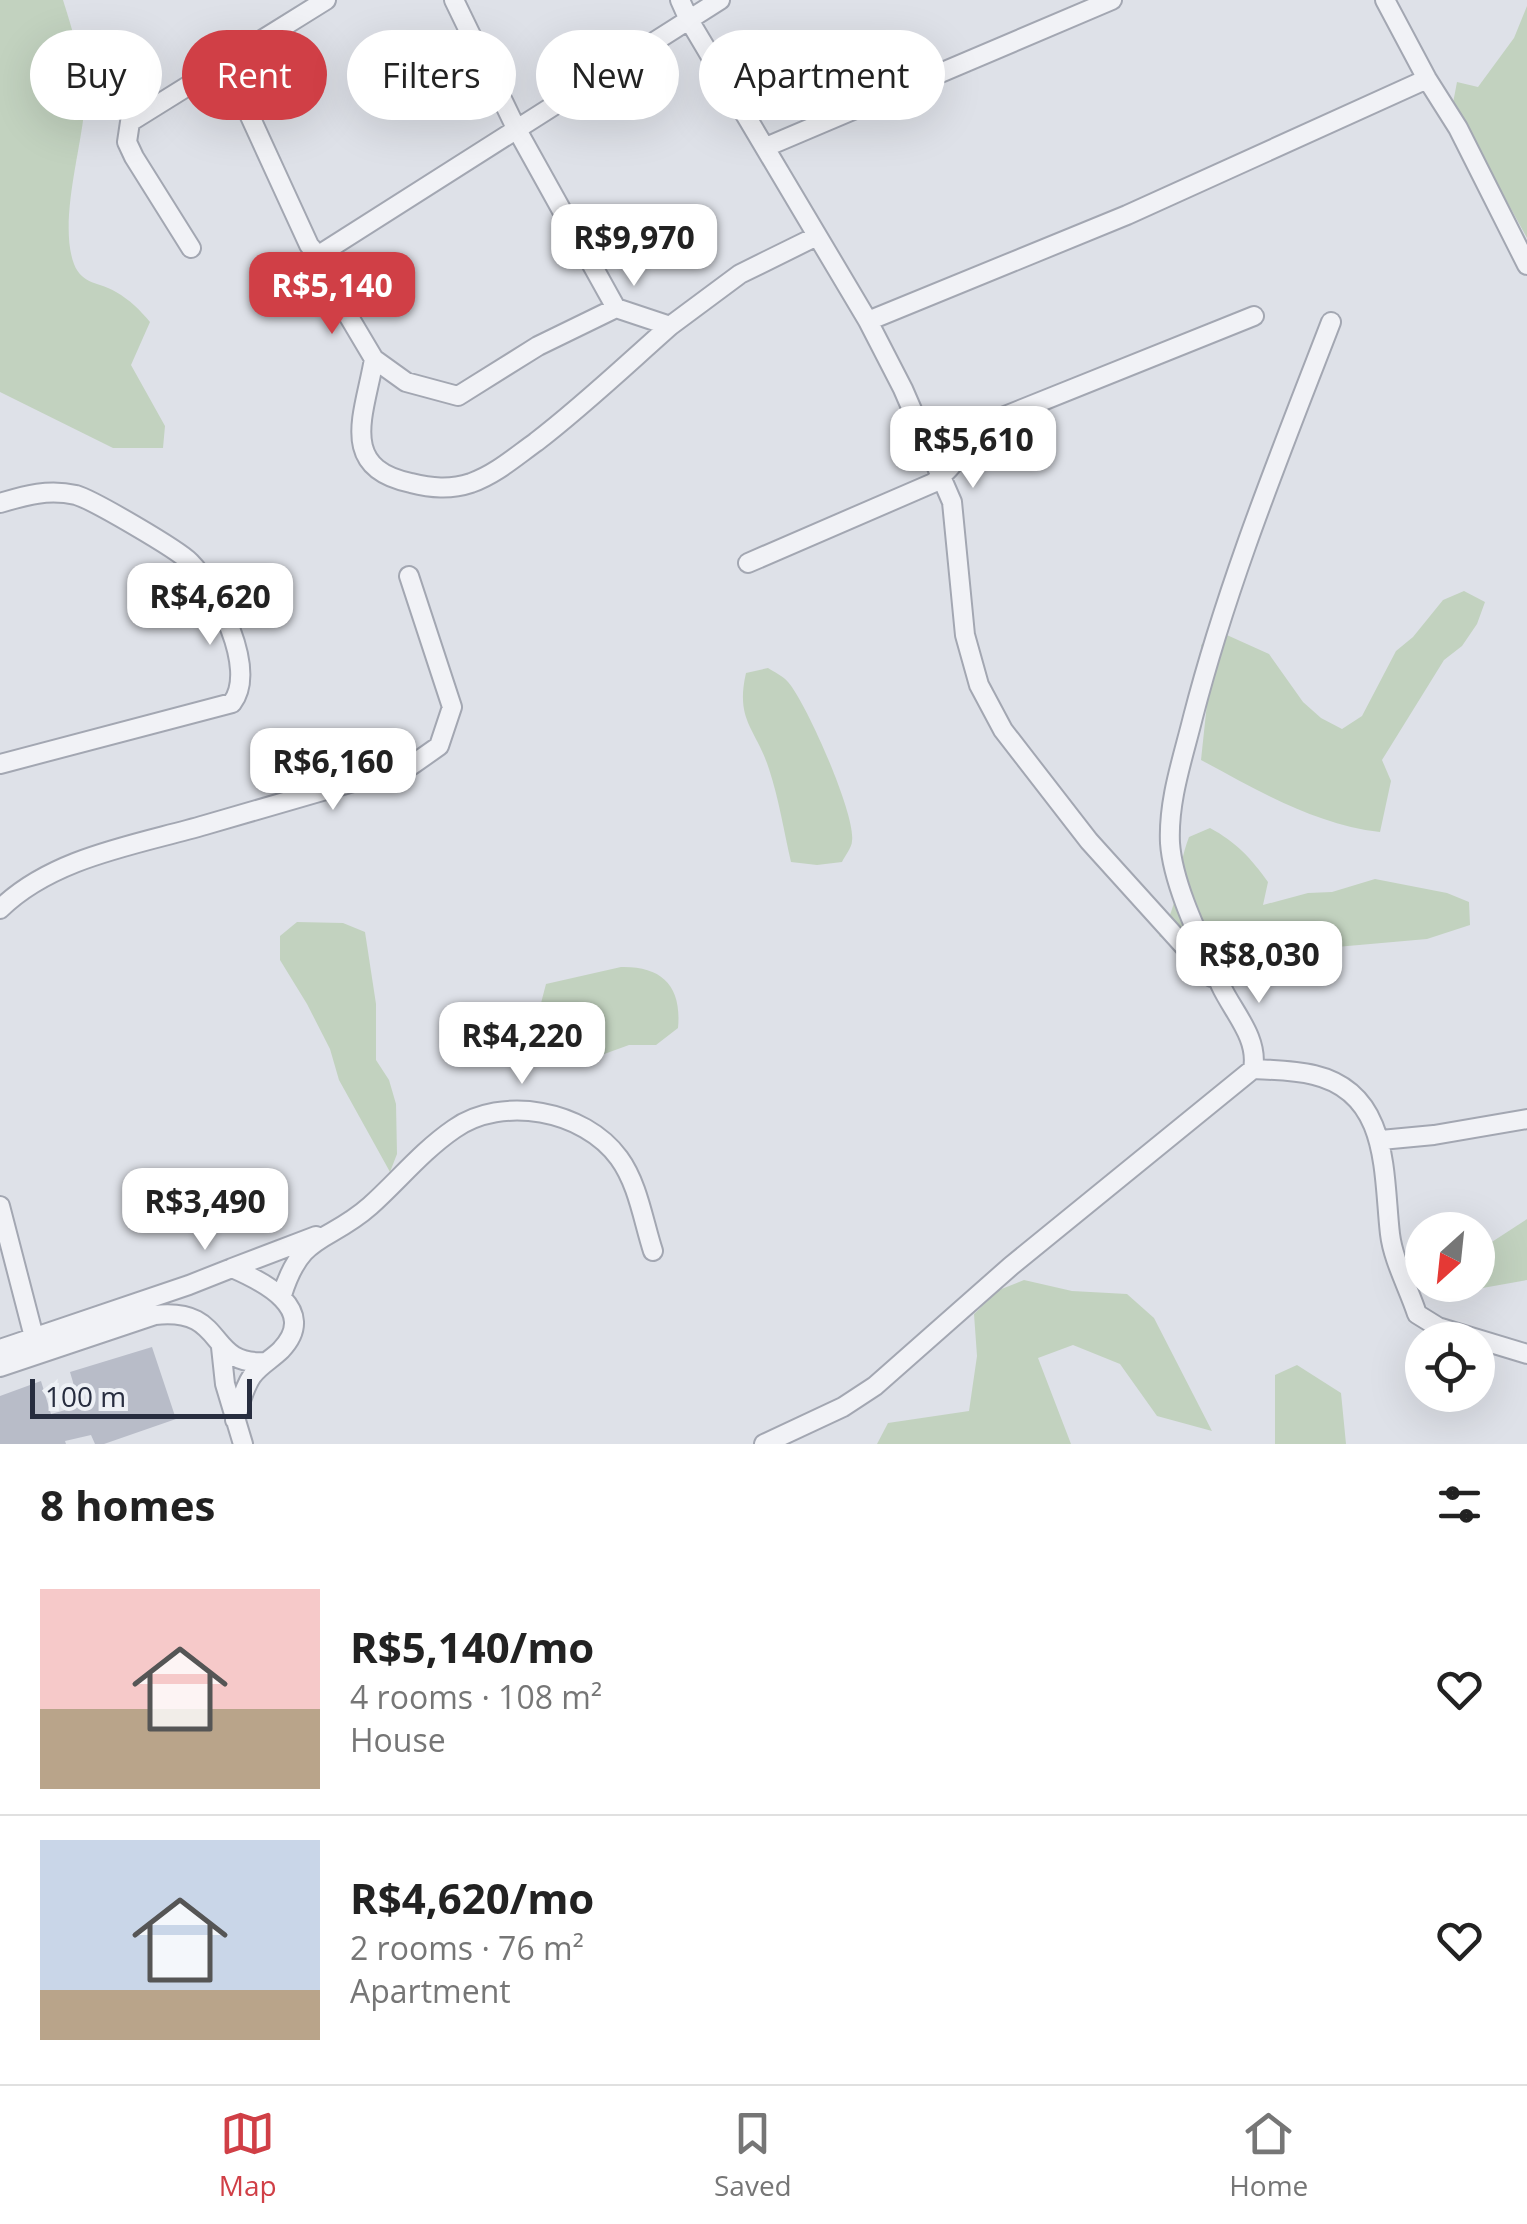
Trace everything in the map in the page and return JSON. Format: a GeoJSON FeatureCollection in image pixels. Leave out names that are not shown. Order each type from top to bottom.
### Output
{"type":"FeatureCollection","features":[{"type":"Feature","properties":{"kind":"street"},"geometry":{"type":"LineString","coordinates":[[279,30],[326,0]]}},
{"type":"Feature","properties":{"kind":"street"},"geometry":{"type":"LineString","coordinates":[[454,0],[516,128],[616,308],[670,326]]}},
{"type":"Feature","properties":{"kind":"street"},"geometry":{"type":"LineString","coordinates":[[680,0],[868,320],[904,389],[952,502],[965,635],[979,685],[1003,730],[1089,841],[1222,988]]}},
{"type":"Feature","properties":{"kind":"street"},"geometry":{"type":"LineString","coordinates":[[319,257],[720,0]]}},
{"type":"Feature","properties":{"kind":"street"},"geometry":{"type":"LineString","coordinates":[[766,148],[1112,0]]}},
{"type":"Feature","properties":{"kind":"street"},"geometry":{"type":"LineString","coordinates":[[1385,0],[1458,128],[1527,265]]}},
{"type":"Feature","properties":{"kind":"street"},"geometry":{"type":"LineString","coordinates":[[868,320],[1127,214],[1427,79]]}},
{"type":"Feature","properties":{"kind":"street"},"geometry":{"type":"LineString","coordinates":[[182,91],[130,122],[127,142],[191,248]]}},
{"type":"Feature","properties":{"kind":"street"},"geometry":{"type":"LineString","coordinates":[[252,120],[309,244],[319,257],[319,270],[374,359],[406,382],[458,396],[538,346],[616,308]]}},
{"type":"Feature","properties":{"kind":"street"},"geometry":{"type":"LineString","coordinates":[[374,359],[362,432],[366,460],[376,470],[402,482],[437,489],[467,484],[494,473],[557,426],[670,326],[740,274],[817,236]]}},
{"type":"Feature","properties":{"kind":"street"},"geometry":{"type":"LineString","coordinates":[[748,563],[942,477],[975,433],[990,422],[1254,316]]}},
{"type":"Feature","properties":{"kind":"street"},"geometry":{"type":"LineString","coordinates":[[1253,1068],[1251,1040],[1222,988],[1177,878],[1170,845],[1172,802],[1210,652],[1256,518],[1332,322]]}},
{"type":"Feature","properties":{"kind":"street"},"geometry":{"type":"LineString","coordinates":[[0,503],[43,491],[80,496],[188,559],[220,604],[238,658],[240,684],[232,703],[0,764]]}},
{"type":"Feature","properties":{"kind":"street"},"geometry":{"type":"LineString","coordinates":[[0,909],[17,892],[42,877],[98,856],[412,765],[439,746],[452,707],[409,576]]}},
{"type":"Feature","properties":{"kind":"street"},"geometry":{"type":"LineString","coordinates":[[764,1444],[830,1413],[874,1386],[1011,1266],[1253,1068],[1317,1075],[1336,1082],[1365,1107],[1380,1140],[1390,1236],[1417,1314],[1438,1326],[1527,1354]]}},
{"type":"Feature","properties":{"kind":"street"},"geometry":{"type":"LineString","coordinates":[[282,1295],[296,1260],[368,1208],[416,1159],[456,1127],[479,1115],[502,1110],[530,1111],[581,1126],[618,1156],[631,1179],[652,1251]]}},
{"type":"Feature","properties":{"kind":"street"},"geometry":{"type":"LineString","coordinates":[[1380,1140],[1527,1120]]}},
{"type":"Feature","properties":{"kind":"street"},"geometry":{"type":"LineString","coordinates":[[0,1206],[34,1338]]}},
{"type":"Feature","properties":{"kind":"street"},"geometry":{"type":"LineString","coordinates":[[0,1349],[189,1286],[336,1229]]}},
{"type":"Feature","properties":{"kind":"street"},"geometry":{"type":"LineString","coordinates":[[232,1268],[282,1295],[291,1314],[292,1328],[280,1351],[265,1362],[247,1386],[235,1420]]}},
{"type":"Feature","properties":{"kind":"street"},"geometry":{"type":"LineString","coordinates":[[0,1367],[155,1315],[174,1313],[196,1318],[212,1331],[221,1347],[224,1384],[243,1444]]}},
{"type":"Feature","properties":{"kind":"street"},"geometry":{"type":"LineString","coordinates":[[221,1347],[242,1361],[265,1362]]}},
{"type":"Feature","properties":{"kind":"green space"},"geometry":{"type":"Polygon","coordinates":[[[0,0],[63,0],[72,30],[30,30],[30,120],[83,120],[72,189],[70,248],[82,276],[121,295],[150,322],[131,365],[165,426],[163,448],[113,448],[0,392],[0,0]]]}},
{"type":"Feature","properties":{"kind":"green space"},"geometry":{"type":"Polygon","coordinates":[[[1527,6],[1527,238],[1453,103],[1457,82],[1478,87],[1514,38],[1527,6]]]}},
{"type":"Feature","properties":{"kind":"green space"},"geometry":{"type":"Polygon","coordinates":[[[1464,591],[1485,602],[1477,624],[1462,646],[1444,660],[1382,760],[1391,781],[1380,832],[1310,814],[1201,760],[1208,694],[1201,645],[1218,631],[1269,654],[1303,702],[1342,729],[1362,716],[1396,651],[1413,637],[1443,600],[1464,591]]]}},
{"type":"Feature","properties":{"kind":"green space"},"geometry":{"type":"Polygon","coordinates":[[[768,668],[786,680],[796,694],[838,785],[852,841],[842,862],[791,862],[773,780],[743,702],[746,673],[768,668]]]}},
{"type":"Feature","properties":{"kind":"green space"},"geometry":{"type":"Polygon","coordinates":[[[1210,828],[1242,851],[1268,882],[1263,905],[1375,879],[1447,893],[1469,902],[1470,925],[1427,939],[1325,948],[1256,961],[1209,963],[1159,936],[1175,899],[1189,837],[1210,828]]]}},
{"type":"Feature","properties":{"kind":"green space"},"geometry":{"type":"Polygon","coordinates":[[[297,922],[343,923],[365,932],[376,1004],[376,1060],[389,1080],[396,1104],[397,1154],[390,1172],[339,1080],[330,1049],[307,1004],[280,960],[280,936],[297,922]]]}},
{"type":"Feature","properties":{"kind":"green space"},"geometry":{"type":"Polygon","coordinates":[[[621,967],[648,970],[666,981],[677,1001],[678,1028],[656,1045],[629,1045],[596,1057],[540,1007],[546,984],[621,967]]]}},
{"type":"Feature","properties":{"kind":"green space"},"geometry":{"type":"Polygon","coordinates":[[[1527,1219],[1527,1280],[1495,1286],[1495,1240],[1527,1219]]]}},
{"type":"Feature","properties":{"kind":"green space"},"geometry":{"type":"Polygon","coordinates":[[[1024,1280],[1072,1291],[1127,1294],[1154,1318],[1212,1431],[1157,1416],[1120,1364],[1073,1345],[1038,1358],[1071,1444],[877,1444],[888,1423],[969,1411],[977,1356],[974,1314],[999,1290],[1024,1280]]]}},
{"type":"Feature","properties":{"kind":"green space"},"geometry":{"type":"Polygon","coordinates":[[[1297,1365],[1341,1393],[1346,1444],[1275,1444],[1275,1375],[1297,1365]]]}},
{"type":"Feature","properties":{"kind":"building"},"geometry":{"type":"Polygon","coordinates":[[[152,1347],[176,1419],[104,1444],[95,1444],[91,1435],[65,1441],[66,1444],[0,1444],[0,1396],[41,1381],[51,1414],[80,1406],[70,1372],[152,1347]]]}}]}
